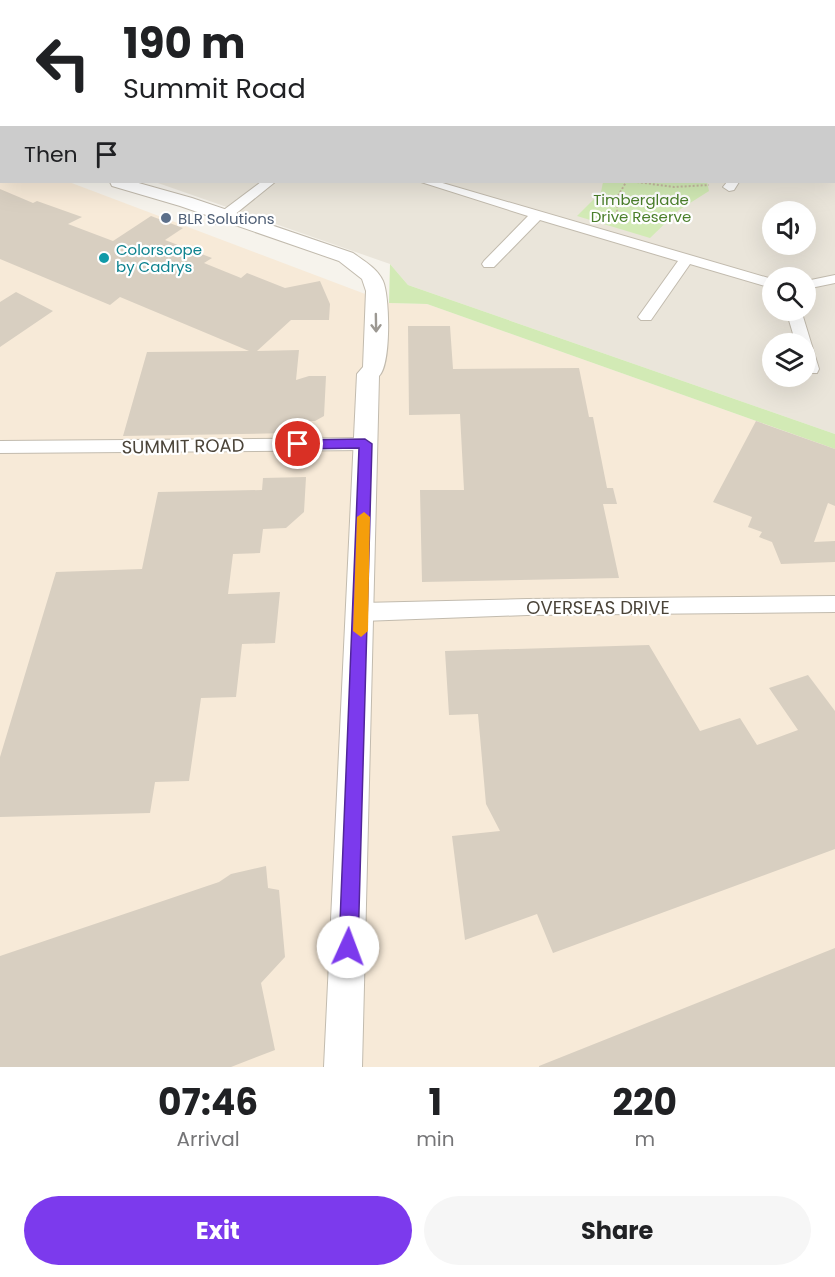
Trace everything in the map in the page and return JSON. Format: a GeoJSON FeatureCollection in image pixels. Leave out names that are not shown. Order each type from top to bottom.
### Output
{"type":"FeatureCollection","features":[{"type":"Feature","properties":{"kind":"street"},"geometry":{"type":"LineString","coordinates":[[121,183],[217,217],[344,267],[360,286],[362,367],[368,374],[362,612],[343,1067]]}},
{"type":"Feature","properties":{"kind":"street"},"geometry":{"type":"LineString","coordinates":[[217,217],[268,183]]}},
{"type":"Feature","properties":{"kind":"street"},"geometry":{"type":"LineString","coordinates":[[430,183],[762,282]]}},
{"type":"Feature","properties":{"kind":"street"},"geometry":{"type":"LineString","coordinates":[[489,264],[537,214]]}},
{"type":"Feature","properties":{"kind":"street"},"geometry":{"type":"LineString","coordinates":[[646,317],[686,260]]}},
{"type":"Feature","properties":{"kind":"street"},"geometry":{"type":"LineString","coordinates":[[816,283],[835,279]]}},
{"type":"Feature","properties":{"kind":"street","name":"SUMMIT ROAD"},"geometry":{"type":"LineString","coordinates":[[0,447],[365,444]]}},
{"type":"Feature","properties":{"kind":"street","name":"OVERSEAS DRIVE"},"geometry":{"type":"LineString","coordinates":[[362,612],[527,607],[835,604]]}},
{"type":"Feature","properties":{"kind":"path"},"geometry":{"type":"LineString","coordinates":[[600,223],[617,213],[618,196],[625,183]]}},
{"type":"Feature","properties":{"kind":"path"},"geometry":{"type":"LineString","coordinates":[[645,183],[674,187],[709,185]]}},
{"type":"Feature","properties":{"kind":"shaded area"},"geometry":{"type":"Polygon","coordinates":[[[0,183],[72,183],[389,303],[427,304],[835,449],[835,1067],[0,1067],[0,183]]]}},
{"type":"Feature","properties":{"kind":"shaded area"},"geometry":{"type":"Polygon","coordinates":[[[158,183],[835,183],[835,434],[408,285],[390,264],[158,183]]]}},
{"type":"Feature","properties":{"kind":"green space","name":"Timberglade Drive Reserve"},"geometry":{"type":"Polygon","coordinates":[[[603,183],[707,183],[709,191],[679,210],[650,238],[577,216],[601,192],[603,183]]]}},
{"type":"Feature","properties":{"kind":"green space"},"geometry":{"type":"Polygon","coordinates":[[[390,264],[408,285],[835,434],[835,449],[427,304],[389,303],[390,264]]]}},
{"type":"Feature","properties":{"kind":"building"},"geometry":{"type":"Polygon","coordinates":[[[0,189],[33,203],[37,201],[82,217],[68,224],[113,241],[151,216],[183,228],[165,240],[212,258],[204,263],[241,278],[247,273],[285,288],[320,281],[330,304],[329,320],[291,320],[257,351],[299,350],[296,380],[309,376],[326,376],[324,416],[315,421],[292,421],[291,433],[123,436],[147,352],[249,351],[120,297],[110,305],[0,259],[0,189]]]}},
{"type":"Feature","properties":{"kind":"building"},"geometry":{"type":"Polygon","coordinates":[[[16,292],[53,311],[0,347],[0,302],[16,292]]]}},
{"type":"Feature","properties":{"kind":"building"},"geometry":{"type":"Polygon","coordinates":[[[408,326],[450,326],[453,369],[579,368],[589,417],[593,417],[607,488],[613,488],[617,504],[603,504],[619,578],[422,582],[420,490],[464,490],[460,414],[409,415],[408,326]]]}},
{"type":"Feature","properties":{"kind":"building"},"geometry":{"type":"Polygon","coordinates":[[[756,421],[835,449],[835,506],[828,503],[814,542],[835,541],[835,562],[781,564],[772,542],[759,537],[762,532],[748,527],[752,517],[713,502],[756,421]]]}},
{"type":"Feature","properties":{"kind":"building"},"geometry":{"type":"Polygon","coordinates":[[[306,477],[304,512],[286,528],[263,529],[260,553],[233,554],[228,594],[280,592],[275,643],[242,644],[236,697],[201,698],[189,781],[155,782],[150,813],[0,817],[0,757],[56,572],[142,569],[158,492],[262,490],[263,478],[306,477]]]}},
{"type":"Feature","properties":{"kind":"building"},"geometry":{"type":"Polygon","coordinates":[[[649,645],[700,731],[740,718],[757,745],[798,730],[769,688],[808,675],[835,711],[835,849],[553,953],[537,914],[465,940],[452,836],[500,831],[486,804],[478,714],[449,715],[445,651],[649,645]]]}},
{"type":"Feature","properties":{"kind":"building"},"geometry":{"type":"Polygon","coordinates":[[[266,866],[268,888],[279,890],[285,957],[261,983],[275,1050],[231,1067],[0,1067],[0,956],[219,882],[231,874],[266,866]]]}},
{"type":"Feature","properties":{"kind":"building"},"geometry":{"type":"Polygon","coordinates":[[[835,948],[835,1067],[539,1067],[539,1066],[835,948]]]}},
{"type":"Feature","properties":{"kind":"slow traffic"},"geometry":{"type":"LineString","coordinates":[[361,631],[364,517]]}},
{"type":"Feature","properties":{"kind":"place","name":"BLR Solutions"},"geometry":{"type":"Point","coordinates":[166,218]}},
{"type":"Feature","properties":{"kind":"place","name":"Colorscope by Cadrys"},"geometry":{"type":"Point","coordinates":[104,258]}},
{"type":"Feature","properties":{"kind":"route"},"geometry":{"type":"LineString","coordinates":[[298,444],[365,444],[362,612],[348,947]]}}]}
